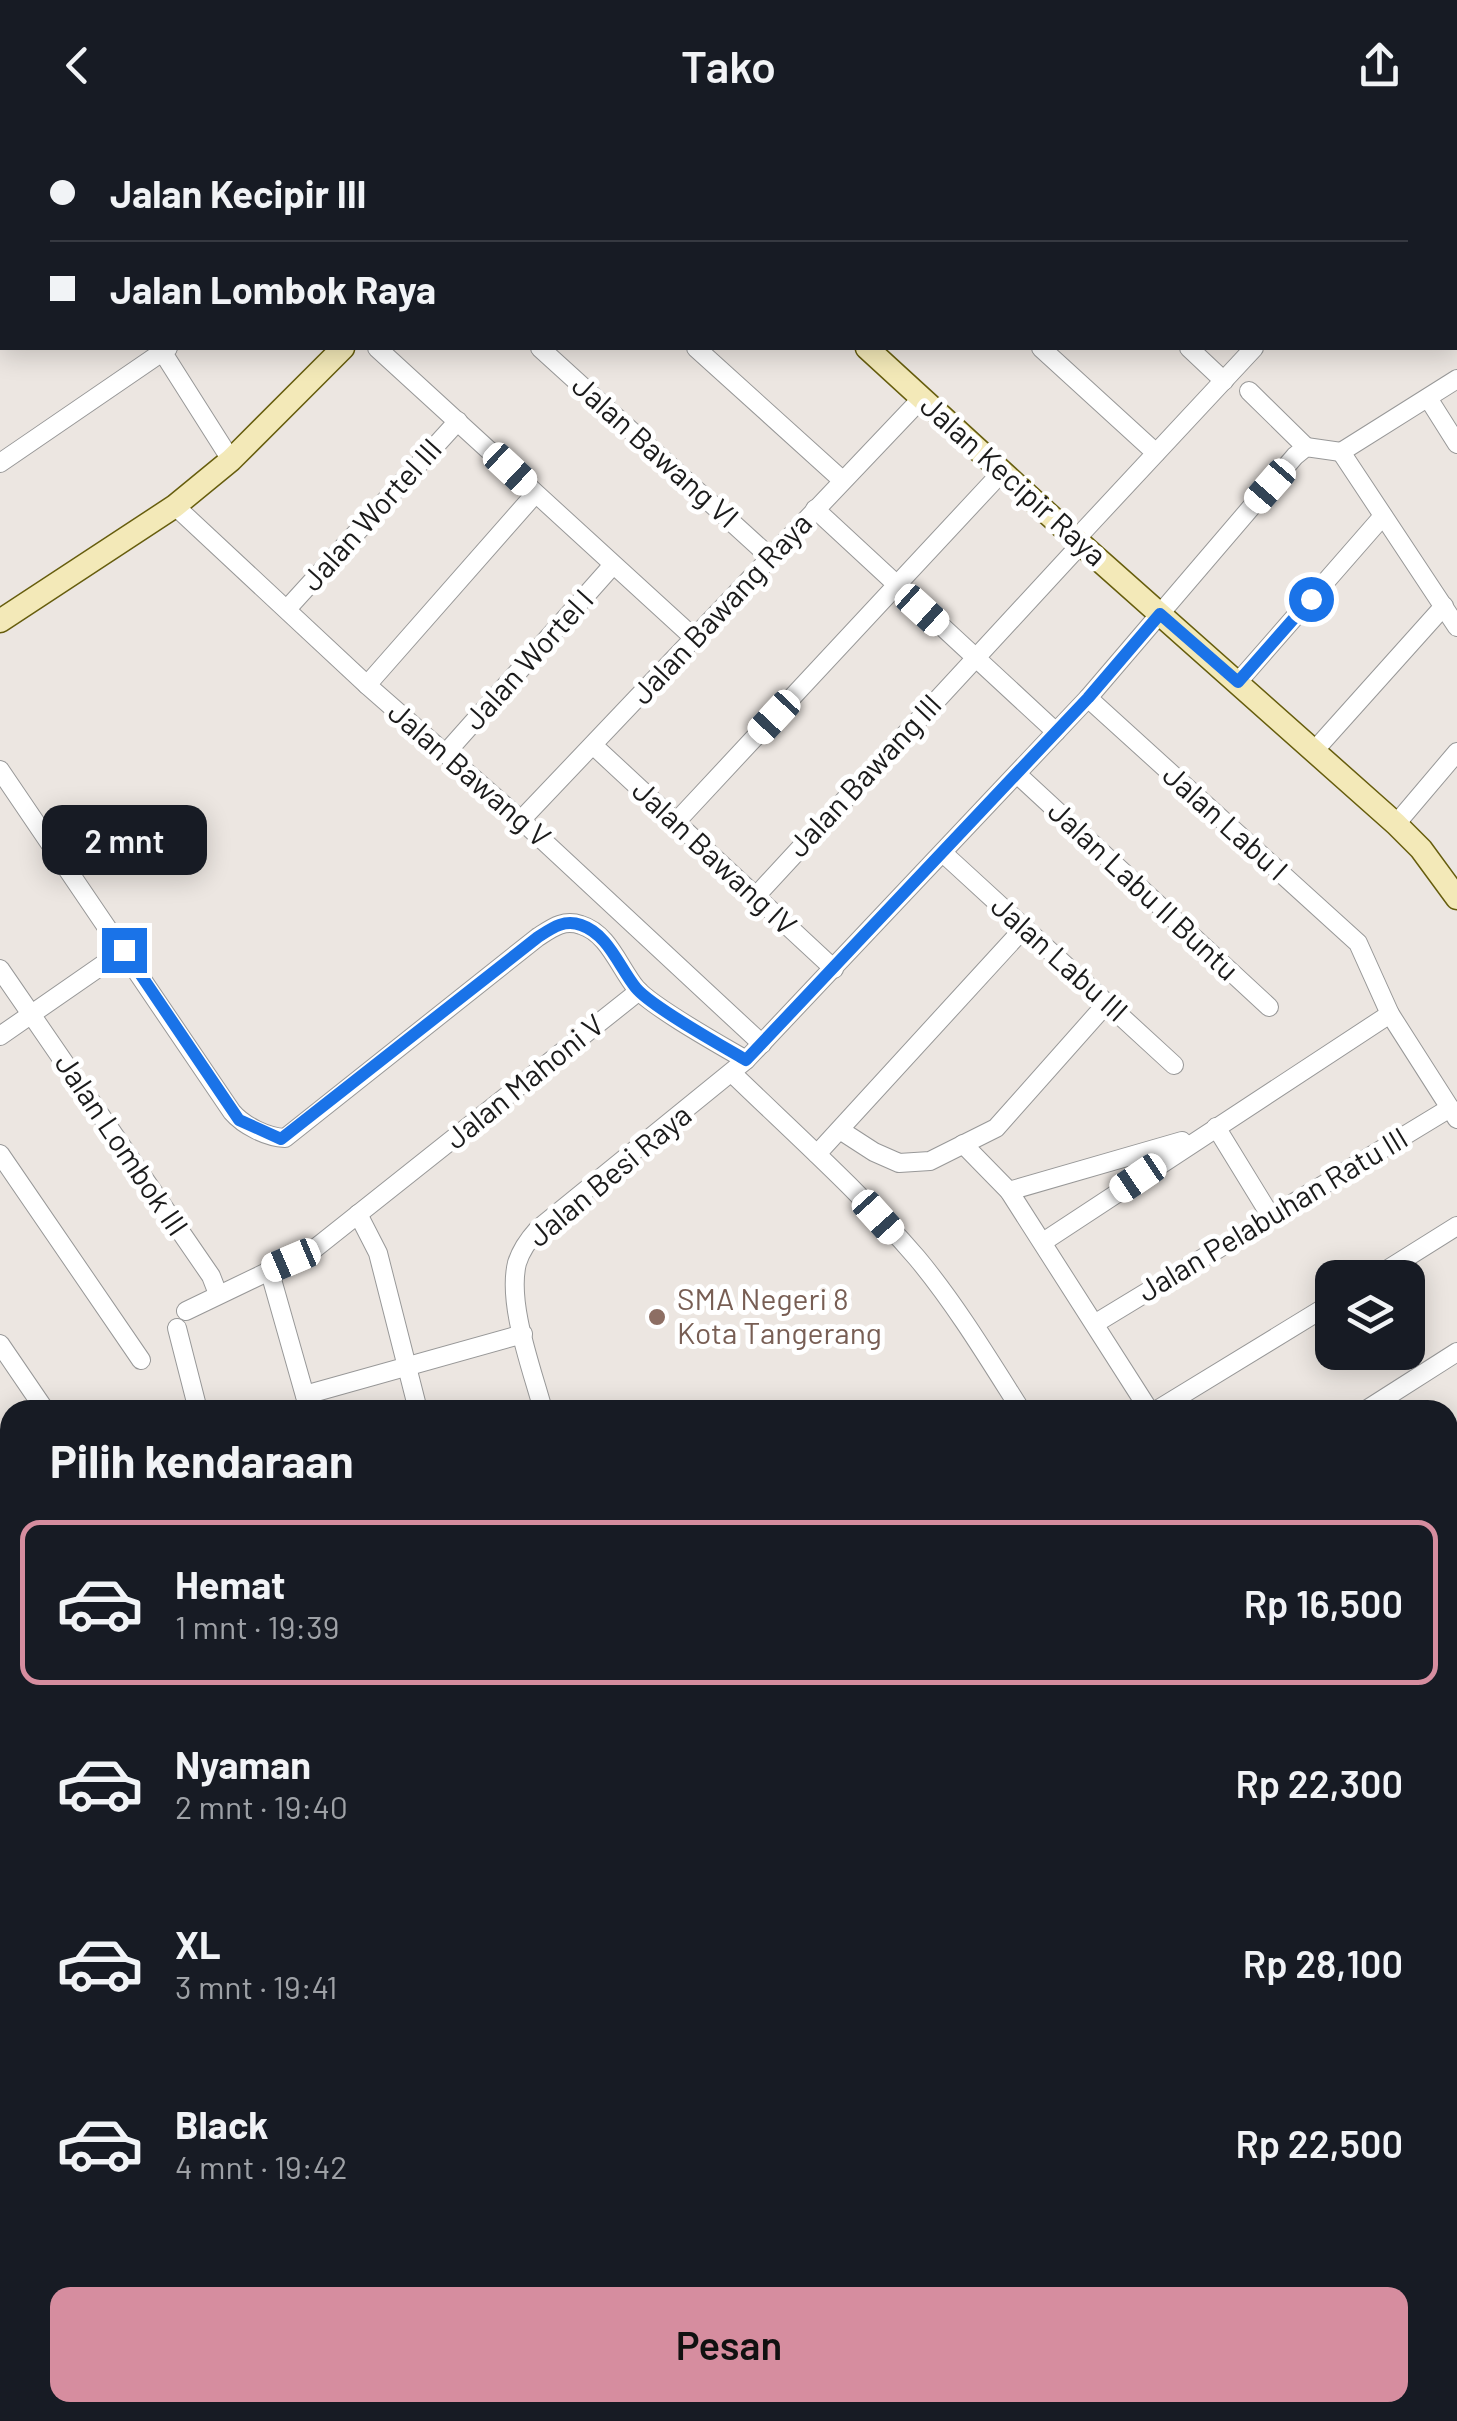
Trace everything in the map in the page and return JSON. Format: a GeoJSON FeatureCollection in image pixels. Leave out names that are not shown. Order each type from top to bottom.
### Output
{"type":"FeatureCollection","features":[{"type":"Feature","properties":{"kind":"street"},"geometry":{"type":"LineString","coordinates":[[0,463],[163,350]]}},
{"type":"Feature","properties":{"kind":"street"},"geometry":{"type":"LineString","coordinates":[[165,350],[231,460]]}},
{"type":"Feature","properties":{"kind":"street"},"geometry":{"type":"LineString","coordinates":[[0,622],[174,506],[231,460],[342,350]]}},
{"type":"Feature","properties":{"kind":"street"},"geometry":{"type":"LineString","coordinates":[[379,350],[693,638]]}},
{"type":"Feature","properties":{"kind":"street","name":"Jalan Bawang VI"},"geometry":{"type":"LineString","coordinates":[[542,350],[770,557]]}},
{"type":"Feature","properties":{"kind":"street"},"geometry":{"type":"LineString","coordinates":[[698,350],[842,480]]}},
{"type":"Feature","properties":{"kind":"street","name":"Jalan Kecipir Raya"},"geometry":{"type":"LineString","coordinates":[[869,350],[1422,848],[1457,898]]}},
{"type":"Feature","properties":{"kind":"street"},"geometry":{"type":"LineString","coordinates":[[1043,350],[1156,453]]}},
{"type":"Feature","properties":{"kind":"street"},"geometry":{"type":"LineString","coordinates":[[1192,350],[1224,381]]}},
{"type":"Feature","properties":{"kind":"street","name":"Jalan Bawang III"},"geometry":{"type":"LineString","coordinates":[[756,896],[1252,350]]}},
{"type":"Feature","properties":{"kind":"street"},"geometry":{"type":"LineString","coordinates":[[1249,391],[1306,447],[1342,452],[1457,380]]}},
{"type":"Feature","properties":{"kind":"street","name":"Jalan Bawang Raya"},"geometry":{"type":"LineString","coordinates":[[522,820],[922,398]]}},
{"type":"Feature","properties":{"kind":"street"},"geometry":{"type":"LineString","coordinates":[[1428,398],[1457,444]]}},
{"type":"Feature","properties":{"kind":"street","name":"Jalan Wortel III"},"geometry":{"type":"LineString","coordinates":[[286,609],[458,421]]}},
{"type":"Feature","properties":{"kind":"street","name":"Jalan Besi Raya"},"geometry":{"type":"LineString","coordinates":[[540,1400],[523,1334],[515,1276],[525,1244],[538,1229],[739,1067],[762,1044],[1088,698],[1306,447]]}},
{"type":"Feature","properties":{"kind":"street"},"geometry":{"type":"LineString","coordinates":[[1342,452],[1457,627]]}},
{"type":"Feature","properties":{"kind":"street"},"geometry":{"type":"LineString","coordinates":[[676,822],[1002,472]]}},
{"type":"Feature","properties":{"kind":"street"},"geometry":{"type":"LineString","coordinates":[[367,685],[535,494]]}},
{"type":"Feature","properties":{"kind":"street","name":"Jalan Bawang V"},"geometry":{"type":"LineString","coordinates":[[174,506],[367,685],[522,820],[762,1044]]}},
{"type":"Feature","properties":{"kind":"street"},"geometry":{"type":"LineString","coordinates":[[815,509],[1056,732]]}},
{"type":"Feature","properties":{"kind":"street"},"geometry":{"type":"LineString","coordinates":[[1238,682],[1383,516]]}},
{"type":"Feature","properties":{"kind":"street","name":"Jalan Wortel I"},"geometry":{"type":"LineString","coordinates":[[445,754],[612,566]]}},
{"type":"Feature","properties":{"kind":"street"},"geometry":{"type":"LineString","coordinates":[[1314,750],[1444,606]]}},
{"type":"Feature","properties":{"kind":"street","name":"Jalan Labu I"},"geometry":{"type":"LineString","coordinates":[[1088,698],[1358,943],[1390,1014],[1454,1113]]}},
{"type":"Feature","properties":{"kind":"street","name":"Jalan Bawang IV"},"geometry":{"type":"LineString","coordinates":[[594,746],[834,969]]}},
{"type":"Feature","properties":{"kind":"street"},"geometry":{"type":"LineString","coordinates":[[1396,824],[1457,752]]}},
{"type":"Feature","properties":{"kind":"street"},"geometry":{"type":"LineString","coordinates":[[0,770],[232,1112],[254,1128],[286,1138],[558,924],[579,924],[598,934],[639,992],[739,1067],[916,1258],[972,1333],[1015,1400]]}},
{"type":"Feature","properties":{"kind":"street","name":"Jalan Labu II Buntu"},"geometry":{"type":"LineString","coordinates":[[1017,774],[1269,1008]]}},
{"type":"Feature","properties":{"kind":"street","name":"Jalan Labu III"},"geometry":{"type":"LineString","coordinates":[[943,854],[1174,1065]]}},
{"type":"Feature","properties":{"kind":"street"},"geometry":{"type":"LineString","coordinates":[[817,1154],[1024,928]]}},
{"type":"Feature","properties":{"kind":"street"},"geometry":{"type":"LineString","coordinates":[[0,1036],[124,950]]}},
{"type":"Feature","properties":{"kind":"street","name":"Jalan Lombok III"},"geometry":{"type":"LineString","coordinates":[[0,969],[214,1286]]}},
{"type":"Feature","properties":{"kind":"street","name":"Jalan Mahoni V"},"geometry":{"type":"LineString","coordinates":[[196,1400],[182,1320],[214,1286],[270,1269],[313,1250],[639,992]]}},
{"type":"Feature","properties":{"kind":"street"},"geometry":{"type":"LineString","coordinates":[[840,1130],[886,1158],[910,1164],[930,1161],[996,1128],[1107,1004]]}},
{"type":"Feature","properties":{"kind":"street"},"geometry":{"type":"LineString","coordinates":[[1043,1242],[1390,1014]]}},
{"type":"Feature","properties":{"kind":"street","name":"Jalan Pelabuhan Ratu III"},"geometry":{"type":"LineString","coordinates":[[1096,1323],[1270,1215],[1454,1113]]}},
{"type":"Feature","properties":{"kind":"street"},"geometry":{"type":"LineString","coordinates":[[1010,1190],[1208,1131]]}},
{"type":"Feature","properties":{"kind":"street"},"geometry":{"type":"LineString","coordinates":[[1208,1131],[1270,1215]]}},
{"type":"Feature","properties":{"kind":"street"},"geometry":{"type":"LineString","coordinates":[[963,1144],[1010,1190],[1146,1400]]}},
{"type":"Feature","properties":{"kind":"street"},"geometry":{"type":"LineString","coordinates":[[0,1154],[141,1360]]}},
{"type":"Feature","properties":{"kind":"street"},"geometry":{"type":"LineString","coordinates":[[358,1214],[378,1253],[416,1400]]}},
{"type":"Feature","properties":{"kind":"street"},"geometry":{"type":"LineString","coordinates":[[1403,1260],[1457,1226]]}},
{"type":"Feature","properties":{"kind":"street"},"geometry":{"type":"LineString","coordinates":[[270,1269],[306,1400]]}},
{"type":"Feature","properties":{"kind":"street"},"geometry":{"type":"LineString","coordinates":[[1170,1400],[1315,1313]]}},
{"type":"Feature","properties":{"kind":"street"},"geometry":{"type":"LineString","coordinates":[[313,1400],[523,1334]]}},
{"type":"Feature","properties":{"kind":"street"},"geometry":{"type":"LineString","coordinates":[[0,1344],[8,1370],[35,1400]]}},
{"type":"Feature","properties":{"kind":"street"},"geometry":{"type":"LineString","coordinates":[[1382,1400],[1457,1352]]}},
{"type":"Feature","properties":{"kind":"place","name":"SMA Negeri 8 Kota Tangerang"},"geometry":{"type":"Point","coordinates":[657,1317]}},
{"type":"Feature","properties":{"kind":"route"},"geometry":{"type":"LineString","coordinates":[[124,950],[232,1112],[239,1120],[281,1139],[558,924],[574,923],[592,930],[639,992],[746,1060],[1088,698],[1160,614],[1238,682],[1311,599]]}}]}
